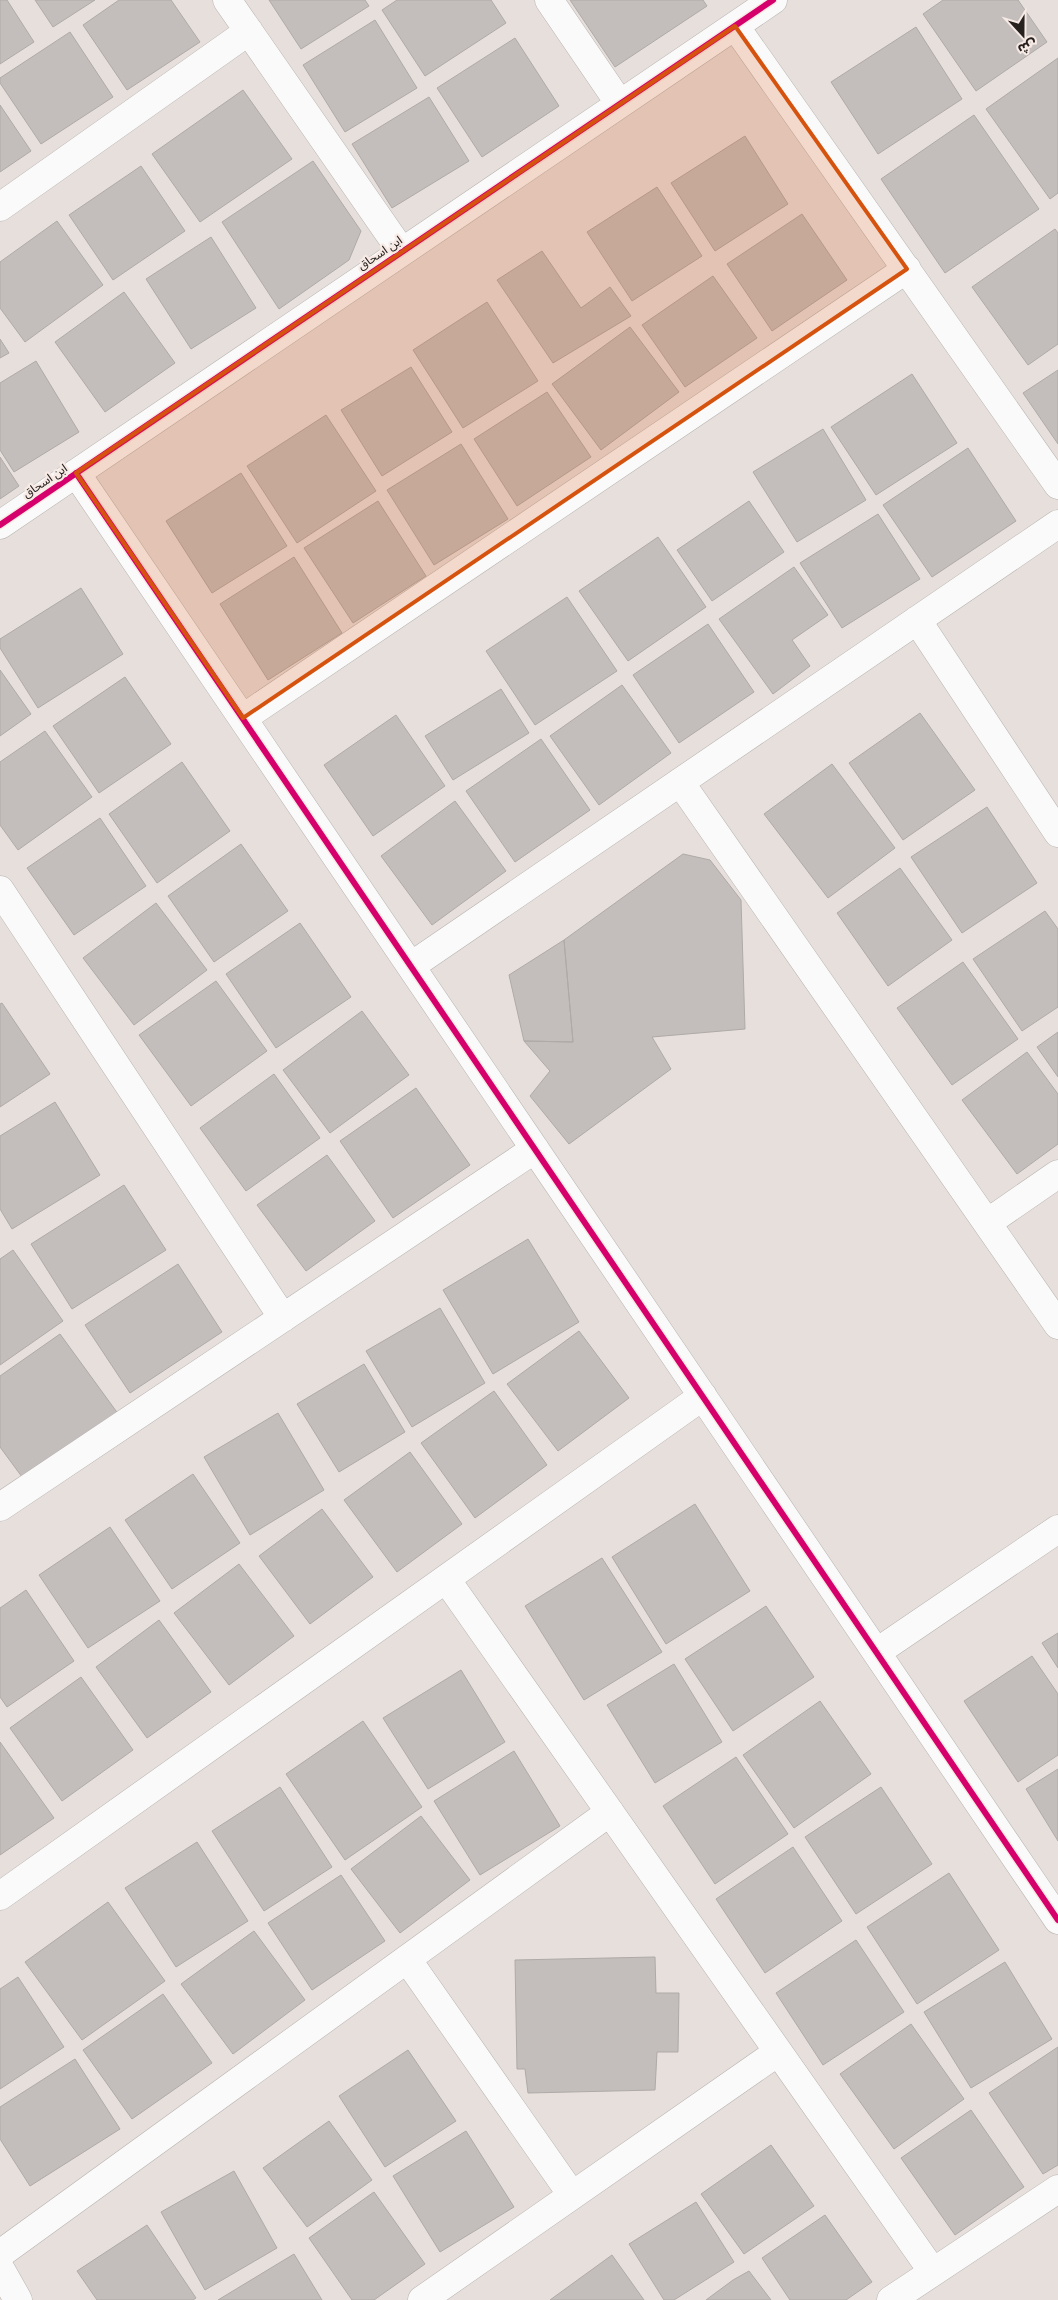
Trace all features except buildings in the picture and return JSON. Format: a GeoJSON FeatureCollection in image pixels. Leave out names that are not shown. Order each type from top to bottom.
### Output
{"type":"FeatureCollection","features":[{"type":"Feature","properties":{"kind":"street"},"geometry":{"type":"LineString","coordinates":[[227,0],[402,252]]}},
{"type":"Feature","properties":{"kind":"street"},"geometry":{"type":"LineString","coordinates":[[549,0],[620,104]]}},
{"type":"Feature","properties":{"kind":"street","name":"ابن اسحاق"},"geometry":{"type":"LineString","coordinates":[[0,525],[772,0]]}},
{"type":"Feature","properties":{"kind":"street"},"geometry":{"type":"LineString","coordinates":[[735,26],[1058,485]]}},
{"type":"Feature","properties":{"kind":"street"},"geometry":{"type":"LineString","coordinates":[[0,206],[249,31]]}},
{"type":"Feature","properties":{"kind":"street"},"geometry":{"type":"LineString","coordinates":[[243,718],[907,269]]}},
{"type":"Feature","properties":{"kind":"street"},"geometry":{"type":"LineString","coordinates":[[76,473],[877,1652],[1055,1908]]}},
{"type":"Feature","properties":{"kind":"street"},"geometry":{"type":"LineString","coordinates":[[411,966],[1058,524]]}},
{"type":"Feature","properties":{"kind":"street"},"geometry":{"type":"LineString","coordinates":[[917,620],[1058,833]]}},
{"type":"Feature","properties":{"kind":"street"},"geometry":{"type":"LineString","coordinates":[[680,782],[1058,1325]]}},
{"type":"Feature","properties":{"kind":"street"},"geometry":{"type":"LineString","coordinates":[[4,903],[283,1318]]}},
{"type":"Feature","properties":{"kind":"street"},"geometry":{"type":"LineString","coordinates":[[0,1507],[535,1149]]}},
{"type":"Feature","properties":{"kind":"street"},"geometry":{"type":"LineString","coordinates":[[988,1223],[1058,1174]]}},
{"type":"Feature","properties":{"kind":"street"},"geometry":{"type":"LineString","coordinates":[[0,1896],[703,1396]]}},
{"type":"Feature","properties":{"kind":"street"},"geometry":{"type":"LineString","coordinates":[[877,1652],[1058,1529]]}},
{"type":"Feature","properties":{"kind":"street"},"geometry":{"type":"LineString","coordinates":[[446,1579],[933,2272]]}},
{"type":"Feature","properties":{"kind":"street"},"geometry":{"type":"LineString","coordinates":[[0,2254],[610,1812]]}},
{"type":"Feature","properties":{"kind":"street"},"geometry":{"type":"LineString","coordinates":[[407,1959],[572,2195]]}},
{"type":"Feature","properties":{"kind":"street"},"geometry":{"type":"LineString","coordinates":[[422,2300],[778,2052]]}},
{"type":"Feature","properties":{"kind":"street"},"geometry":{"type":"LineString","coordinates":[[891,2300],[1058,2189]]}},
{"type":"Feature","properties":{"kind":"street"},"geometry":{"type":"LineString","coordinates":[[0,2268],[18,2300]]}},
{"type":"Feature","properties":{"kind":"highlighted area"},"geometry":{"type":"Polygon","coordinates":[[[735,26],[907,269],[243,718],[76,473],[735,26]]]}},
{"type":"Feature","properties":{"kind":"cycle path"},"geometry":{"type":"LineString","coordinates":[[0,525],[773,0]]}},
{"type":"Feature","properties":{"kind":"cycle path"},"geometry":{"type":"LineString","coordinates":[[76,473],[1058,1920]]}}]}
